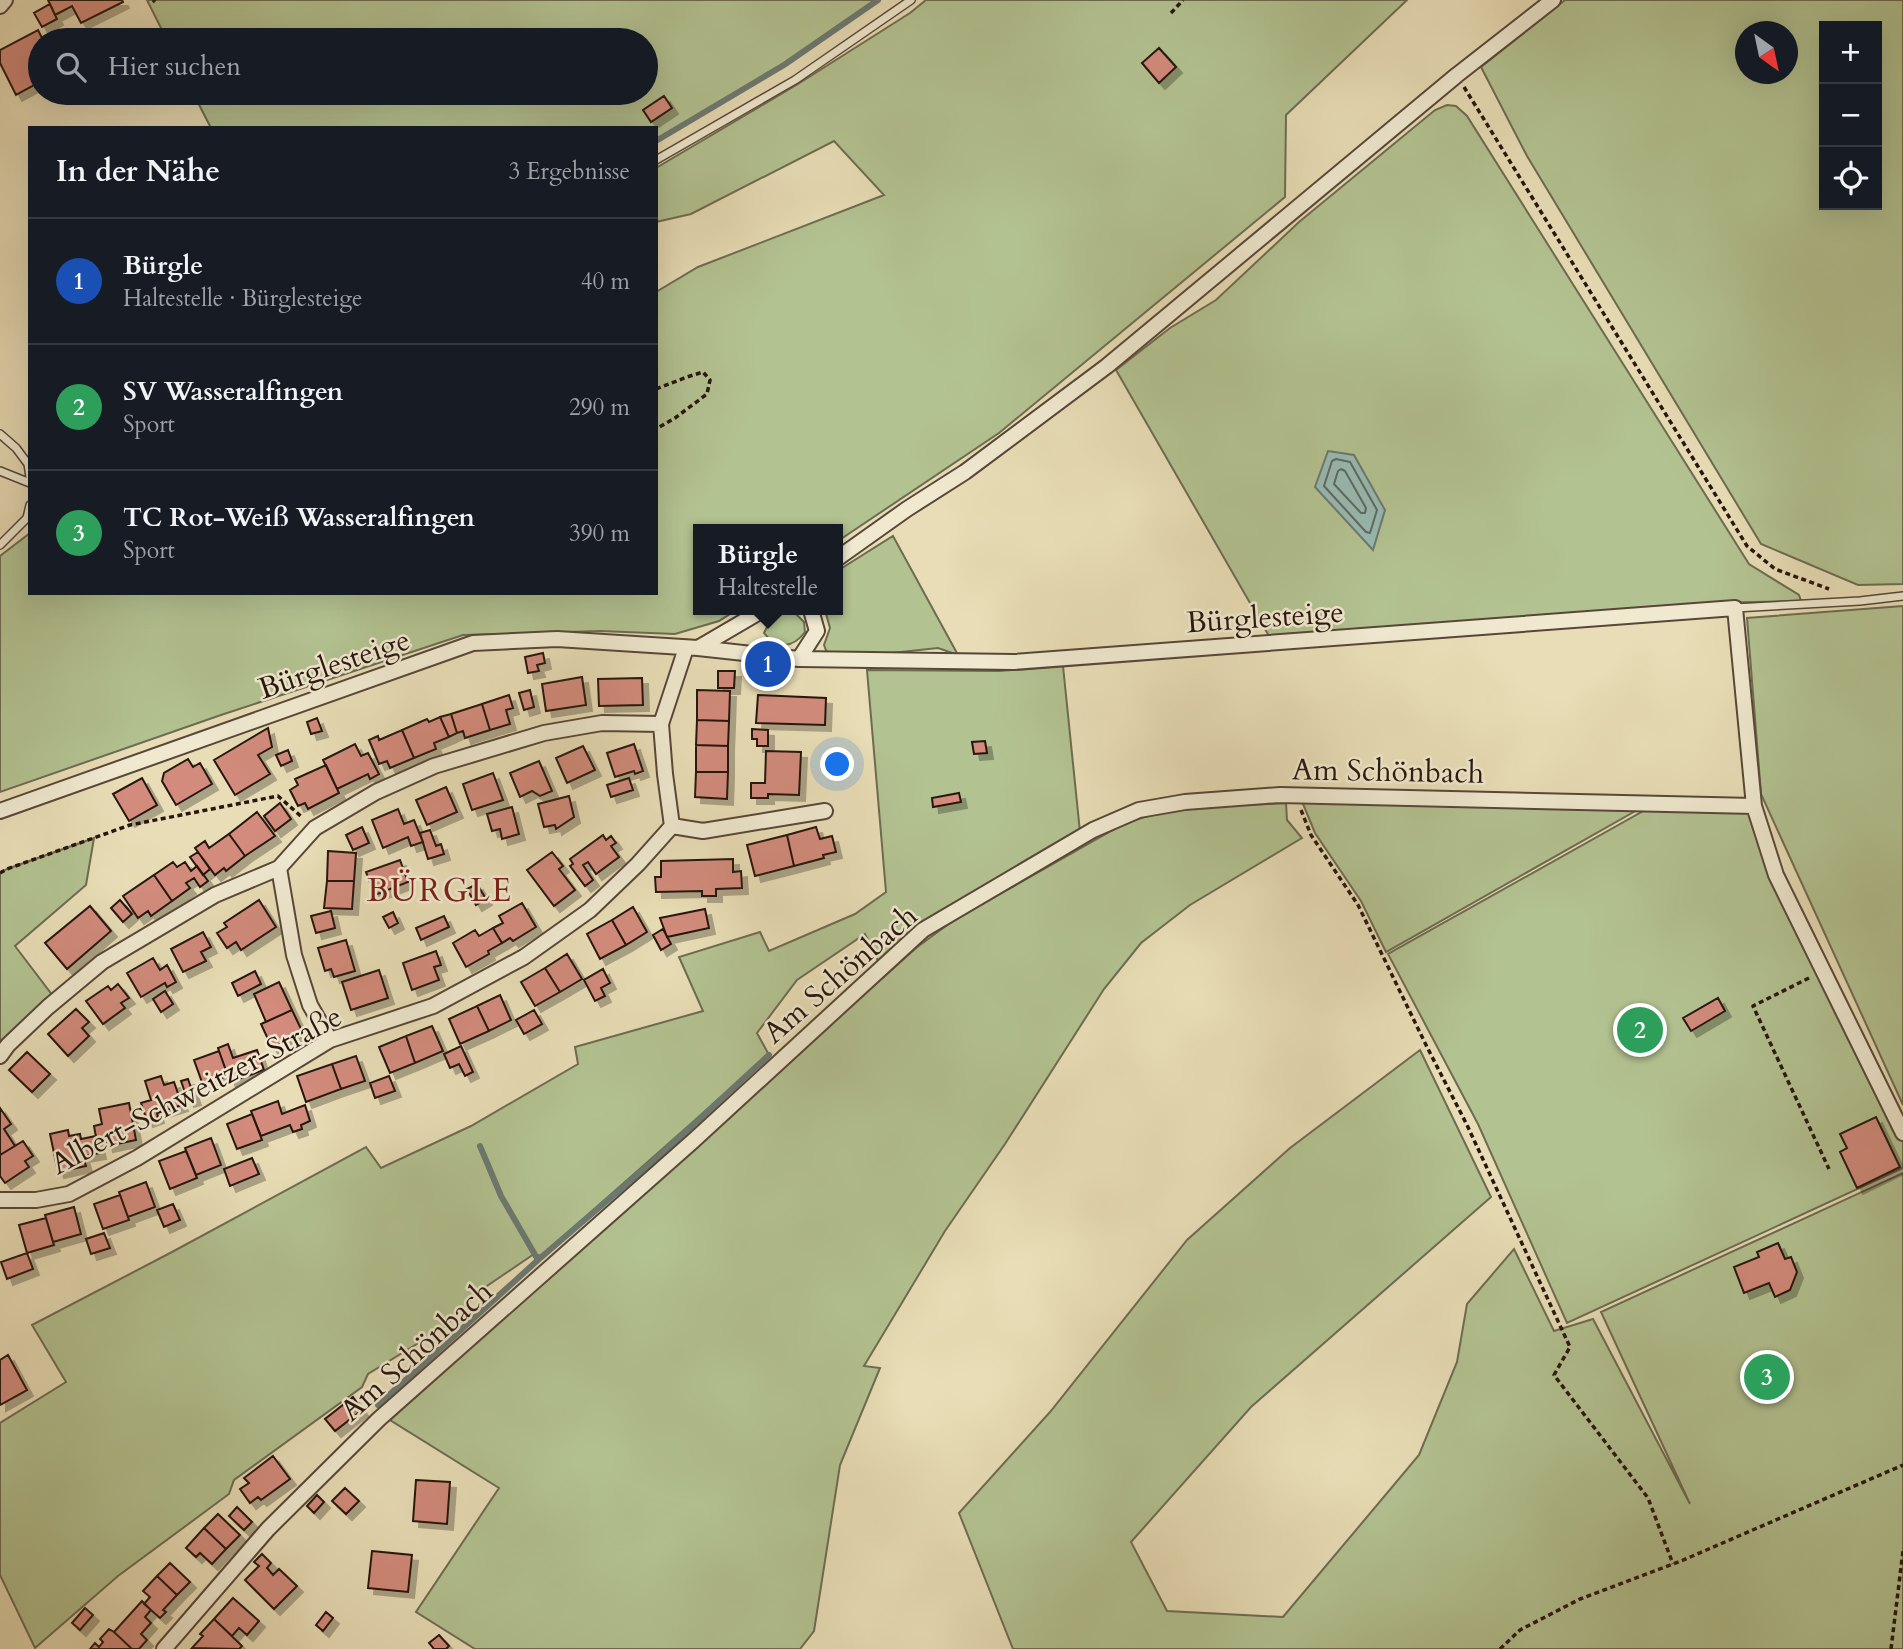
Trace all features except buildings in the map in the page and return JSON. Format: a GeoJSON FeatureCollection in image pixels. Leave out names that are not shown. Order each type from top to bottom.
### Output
{"type":"FeatureCollection","features":[{"type":"Feature","properties":{"kind":"street"},"geometry":{"type":"LineString","coordinates":[[0,6],[5,0]]}},
{"type":"Feature","properties":{"kind":"street"},"geometry":{"type":"LineString","coordinates":[[843,554],[965,472],[1107,366],[1457,75],[1553,0]]}},
{"type":"Feature","properties":{"kind":"street"},"geometry":{"type":"LineString","coordinates":[[1735,608],[1754,806],[1776,875],[1903,1133]]}},
{"type":"Feature","properties":{"kind":"street","name":"Bürglesteige"},"geometry":{"type":"LineString","coordinates":[[0,811],[473,643],[557,639],[692,648],[799,659],[1014,662],[1735,608]]}},
{"type":"Feature","properties":{"kind":"street"},"geometry":{"type":"LineString","coordinates":[[754,615],[692,648],[661,724],[672,826],[703,831],[825,811]]}},
{"type":"Feature","properties":{"kind":"street"},"geometry":{"type":"LineString","coordinates":[[799,659],[817,631],[812,615]]}},
{"type":"Feature","properties":{"kind":"street"},"geometry":{"type":"LineString","coordinates":[[0,1056],[48,1007],[102,962],[215,895],[279,868],[315,828],[376,792],[434,766],[544,733],[602,723],[661,724]]}},
{"type":"Feature","properties":{"kind":"street","name":"Am Schönbach"},"geometry":{"type":"LineString","coordinates":[[164,1649],[268,1529],[379,1419],[693,1141],[923,930],[1094,830],[1139,810],[1185,802],[1280,795],[1754,806]]}},
{"type":"Feature","properties":{"kind":"street","name":"Albert-Schweitzer-Straße"},"geometry":{"type":"LineString","coordinates":[[0,1200],[36,1200],[69,1194],[137,1158],[330,1040],[433,1006],[524,957],[590,910],[638,864],[672,826]]}},
{"type":"Feature","properties":{"kind":"street"},"geometry":{"type":"LineString","coordinates":[[279,868],[294,955],[310,1005],[330,1040]]}},
{"type":"Feature","properties":{"kind":"lane"},"geometry":{"type":"LineString","coordinates":[[658,159],[795,80],[911,0]]}},
{"type":"Feature","properties":{"kind":"lane"},"geometry":{"type":"LineString","coordinates":[[0,434],[28,462]]}},
{"type":"Feature","properties":{"kind":"lane"},"geometry":{"type":"LineString","coordinates":[[0,471],[28,482]]}},
{"type":"Feature","properties":{"kind":"lane"},"geometry":{"type":"LineString","coordinates":[[0,545],[28,517]]}},
{"type":"Feature","properties":{"kind":"lane"},"geometry":{"type":"LineString","coordinates":[[1735,608],[1903,596]]}},
{"type":"Feature","properties":{"kind":"path"},"geometry":{"type":"LineString","coordinates":[[1171,13],[1183,0]]}},
{"type":"Feature","properties":{"kind":"path"},"geometry":{"type":"LineString","coordinates":[[1457,75],[1747,546],[1775,569],[1860,601]]}},
{"type":"Feature","properties":{"kind":"path"},"geometry":{"type":"LineString","coordinates":[[658,388],[703,372],[710,380],[707,394],[658,428]]}},
{"type":"Feature","properties":{"kind":"path"},"geometry":{"type":"LineString","coordinates":[[1295,795],[1311,835],[1358,905],[1468,1125],[1570,1347],[1554,1375],[1648,1498],[1673,1564]]}},
{"type":"Feature","properties":{"kind":"path"},"geometry":{"type":"LineString","coordinates":[[0,873],[130,825],[278,796],[315,828]]}},
{"type":"Feature","properties":{"kind":"path"},"geometry":{"type":"LineString","coordinates":[[1823,971],[1753,1006],[1829,1169]]}},
{"type":"Feature","properties":{"kind":"path"},"geometry":{"type":"LineString","coordinates":[[1500,1649],[1520,1630],[1580,1599],[1673,1564],[1903,1465]]}},
{"type":"Feature","properties":{"kind":"path"},"geometry":{"type":"LineString","coordinates":[[1891,1649],[1903,1550]]}},
{"type":"Feature","properties":{"kind":"green space"},"geometry":{"type":"Polygon","coordinates":[[[147,0],[878,0],[784,65],[658,140],[658,126],[210,126],[199,105],[658,105],[658,28],[161,28],[147,0]]]}},
{"type":"Feature","properties":{"kind":"green space"},"geometry":{"type":"Polygon","coordinates":[[[926,0],[1407,0],[1286,115],[1285,197],[999,433],[843,538],[843,524],[693,524],[693,615],[728,615],[719,621],[675,634],[600,631],[463,635],[0,792],[0,556],[28,535],[28,595],[658,595],[658,291],[698,267],[884,195],[834,141],[691,214],[658,222],[658,167],[798,84],[926,0]]]}},
{"type":"Feature","properties":{"kind":"green space"},"geometry":{"type":"Polygon","coordinates":[[[1565,0],[1903,0],[1903,584],[1858,585],[1761,544],[1527,156],[1481,67],[1565,0]]]}},
{"type":"Feature","properties":{"kind":"green space"},"geometry":{"type":"Polygon","coordinates":[[[1447,105],[1456,106],[1467,116],[1749,564],[1799,595],[1801,601],[1705,603],[1269,636],[1116,370],[1170,328],[1216,300],[1299,222],[1435,110],[1447,105]]]}},
{"type":"Feature","properties":{"kind":"green space"},"geometry":{"type":"Polygon","coordinates":[[[893,536],[958,655],[938,648],[873,655],[827,653],[824,645],[830,628],[826,615],[843,615],[843,567],[893,536]]]}},
{"type":"Feature","properties":{"kind":"green space"},"geometry":{"type":"Polygon","coordinates":[[[1903,606],[1903,1105],[1761,794],[1747,618],[1903,606]]]}},
{"type":"Feature","properties":{"kind":"green space"},"geometry":{"type":"Polygon","coordinates":[[[779,615],[797,615],[804,622],[805,632],[790,644],[780,644],[764,633],[769,623],[779,615]]]}},
{"type":"Feature","properties":{"kind":"green space"},"geometry":{"type":"Polygon","coordinates":[[[1063,666],[1080,832],[879,963],[865,934],[797,980],[757,1033],[769,1055],[541,1256],[534,1254],[484,1288],[443,1328],[368,1374],[362,1387],[234,1480],[229,1494],[118,1576],[35,1648],[0,1575],[0,1423],[66,1382],[32,1325],[366,1147],[381,1168],[471,1126],[578,1064],[575,1047],[703,1011],[679,957],[760,932],[769,951],[855,914],[886,892],[867,670],[999,671],[1063,666]]]}},
{"type":"Feature","properties":{"kind":"green space"},"geometry":{"type":"Polygon","coordinates":[[[1301,799],[1639,809],[1386,952],[1361,901],[1315,833],[1301,799]]]}},
{"type":"Feature","properties":{"kind":"green space"},"geometry":{"type":"Polygon","coordinates":[[[1286,803],[1287,820],[1302,838],[1190,905],[1141,943],[1104,989],[1005,1144],[945,1231],[864,1366],[880,1368],[840,1465],[814,1631],[800,1649],[475,1649],[416,1612],[499,1488],[390,1420],[916,948],[954,920],[1127,822],[1178,808],[1286,803]]]}},
{"type":"Feature","properties":{"kind":"green space"},"geometry":{"type":"Polygon","coordinates":[[[1654,805],[1754,806],[1776,875],[1903,1133],[1903,1168],[1567,1323],[1478,1124],[1388,954],[1654,805]]]}},
{"type":"Feature","properties":{"kind":"green space"},"geometry":{"type":"Polygon","coordinates":[[[94,838],[86,885],[15,946],[56,1000],[0,1056],[0,873],[94,838]]]}},
{"type":"Feature","properties":{"kind":"green space"},"geometry":{"type":"Polygon","coordinates":[[[1420,1050],[1491,1197],[1251,1407],[1131,1542],[1167,1611],[1283,1617],[1419,1455],[1457,1362],[1467,1304],[1514,1249],[1554,1331],[1593,1319],[1690,1504],[1601,1312],[1903,1173],[1903,1649],[1013,1649],[959,1513],[1050,1412],[1187,1240],[1290,1148],[1420,1050]]]}},
{"type":"Feature","properties":{"kind":"water"},"geometry":{"type":"Polygon","coordinates":[[[1328,451],[1354,455],[1385,510],[1373,550],[1315,487],[1328,451]]]}},
{"type":"Feature","properties":{"kind":"waterway"},"geometry":{"type":"LineString","coordinates":[[658,140],[784,65],[878,0]]}},
{"type":"Feature","properties":{"kind":"waterway"},"geometry":{"type":"LineString","coordinates":[[538,1260],[658,1157],[769,1055]]}},
{"type":"Feature","properties":{"kind":"waterway"},"geometry":{"type":"LineString","coordinates":[[378,1405],[538,1260],[501,1196],[480,1146]]}},
{"type":"Feature","properties":{"kind":"place","name":"Bürgle"},"geometry":{"type":"Point","coordinates":[768,664]}},
{"type":"Feature","properties":{"kind":"place","name":"SV Wasseralfingen"},"geometry":{"type":"Point","coordinates":[1640,1030]}},
{"type":"Feature","properties":{"kind":"place","name":"TC Rot-Weiß Wasseralfingen"},"geometry":{"type":"Point","coordinates":[1767,1377]}},
{"type":"Feature","properties":{"kind":"district","name":"BÜRGLE"},"geometry":{"type":"Point","coordinates":[440,890]}}]}
